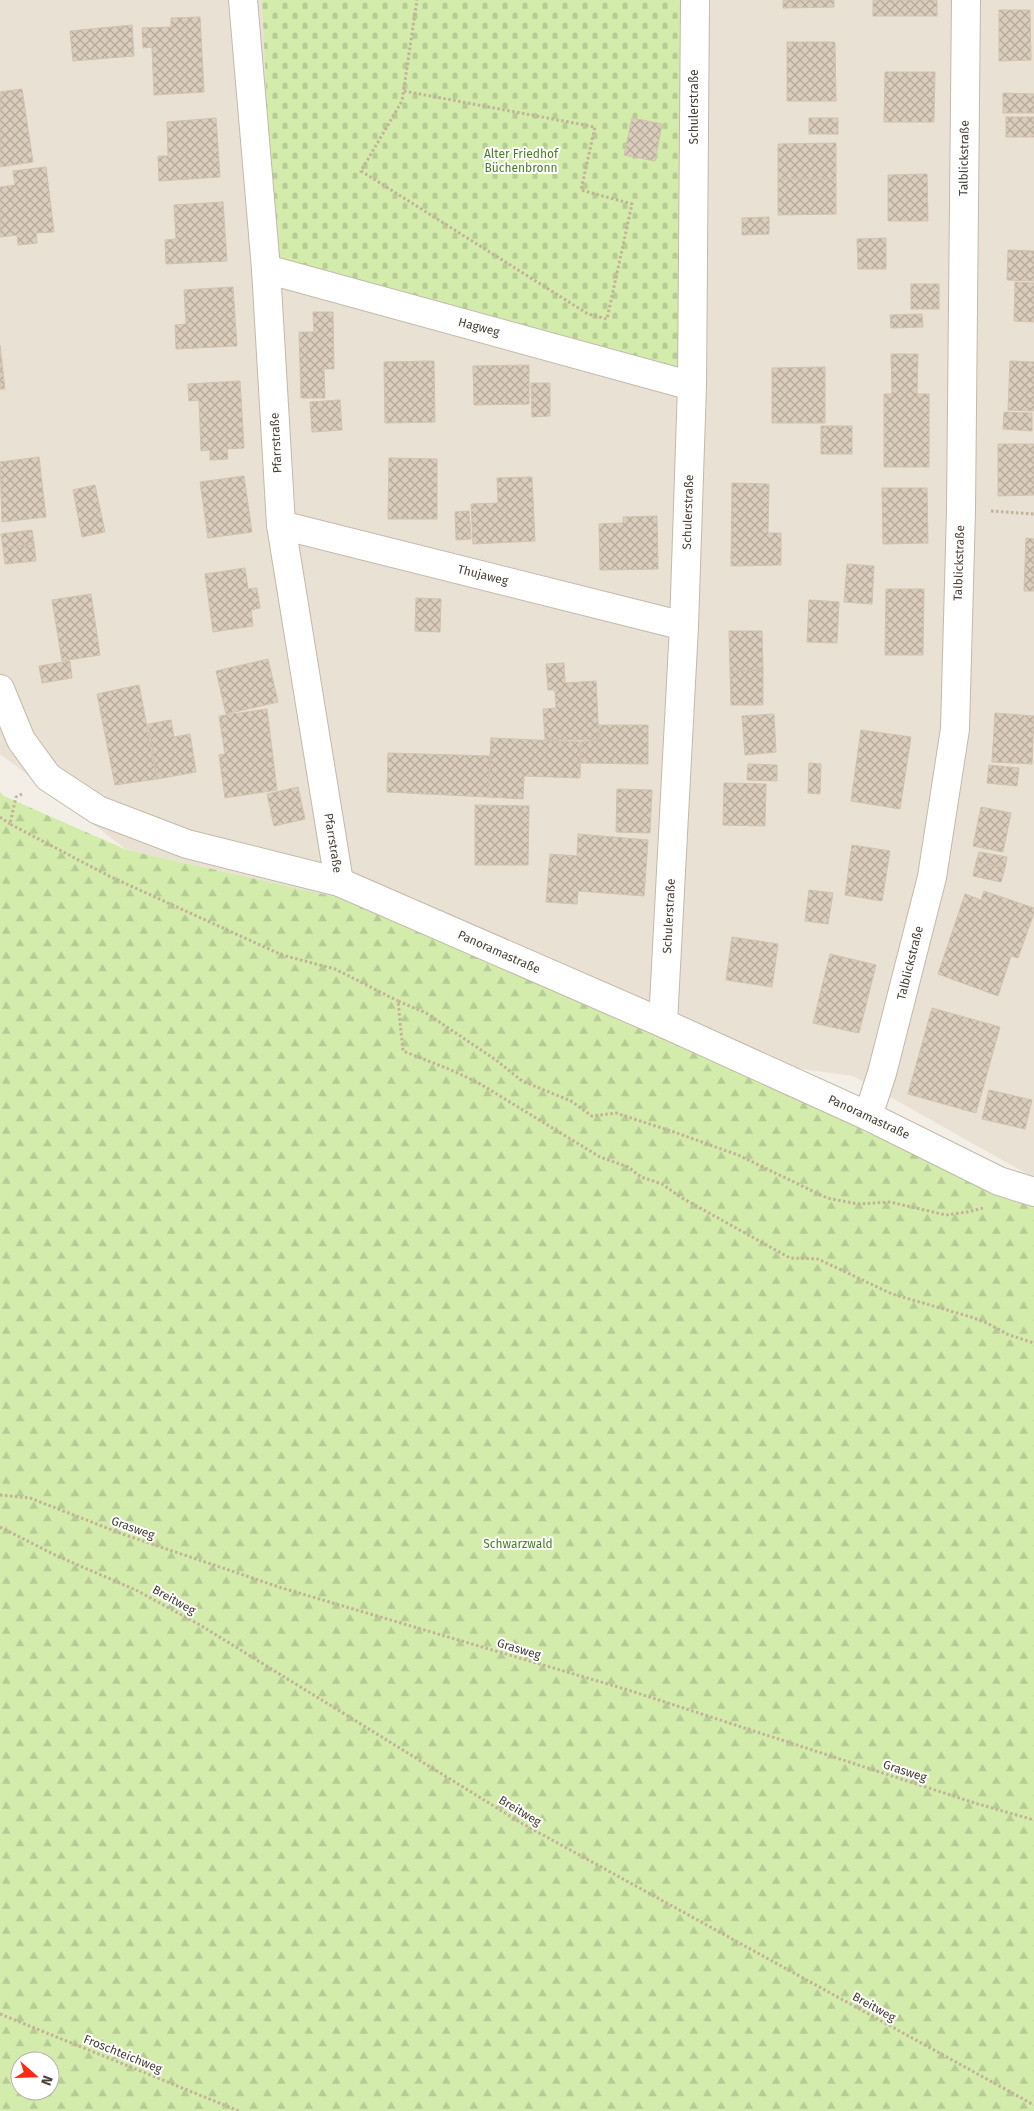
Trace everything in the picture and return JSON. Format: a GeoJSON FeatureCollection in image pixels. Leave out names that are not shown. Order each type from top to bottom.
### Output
{"type":"FeatureCollection","features":[{"type":"Feature","properties":{"kind":"street","name":"Pfarrstraße"},"geometry":{"type":"LineString","coordinates":[[243,0],[266,269],[281,525],[339,882]]}},
{"type":"Feature","properties":{"kind":"street","name":"Schulerstraße"},"geometry":{"type":"LineString","coordinates":[[663,1023],[684,626],[692,386],[694,0]]}},
{"type":"Feature","properties":{"kind":"street","name":"Talblickstraße"},"geometry":{"type":"LineString","coordinates":[[868,1116],[882,1073],[932,877],[955,729],[961,510],[966,0]]}},
{"type":"Feature","properties":{"kind":"street","name":"Hagweg"},"geometry":{"type":"LineString","coordinates":[[266,269],[692,386]]}},
{"type":"Feature","properties":{"kind":"street","name":"Thujaweg"},"geometry":{"type":"LineString","coordinates":[[281,525],[684,626]]}},
{"type":"Feature","properties":{"kind":"street","name":"Panoramastraße"},"geometry":{"type":"LineString","coordinates":[[0,690],[21,740],[48,777],[98,810],[187,844],[339,882],[663,1023],[868,1116],[999,1181],[1034,1192]]}},
{"type":"Feature","properties":{"kind":"path"},"geometry":{"type":"LineString","coordinates":[[404,91],[596,127],[580,190],[632,204],[607,319],[588,314],[361,171],[402,101],[416,0]]}},
{"type":"Feature","properties":{"kind":"path"},"geometry":{"type":"LineString","coordinates":[[996,512],[1034,514]]}},
{"type":"Feature","properties":{"kind":"path"},"geometry":{"type":"LineString","coordinates":[[10,824],[16,797],[48,777]]}},
{"type":"Feature","properties":{"kind":"path"},"geometry":{"type":"LineString","coordinates":[[0,817],[118,880],[282,954],[335,969],[426,1013],[496,1060],[522,1081],[571,1101],[592,1116],[616,1113],[674,1132],[738,1155],[827,1198],[858,1204],[890,1202],[946,1215],[967,1212],[993,1205],[998,1200],[999,1181]]}},
{"type":"Feature","properties":{"kind":"path"},"geometry":{"type":"LineString","coordinates":[[398,1000],[403,1051],[477,1082],[585,1149],[600,1157],[628,1167],[642,1177],[662,1184],[682,1198],[790,1258],[818,1259],[892,1294],[971,1317],[987,1323],[1008,1335],[1034,1343]]}},
{"type":"Feature","properties":{"kind":"path","name":"Grasweg"},"geometry":{"type":"LineString","coordinates":[[0,1495],[30,1498],[126,1535],[282,1588],[628,1690],[968,1801],[1034,1820]]}},
{"type":"Feature","properties":{"kind":"path","name":"Breitweg"},"geometry":{"type":"LineString","coordinates":[[0,1527],[57,1556],[136,1590],[200,1625],[523,1824],[1034,2105]]}},
{"type":"Feature","properties":{"kind":"path","name":"Froschteichweg"},"geometry":{"type":"LineString","coordinates":[[0,2014],[240,2111]]}},
{"type":"Feature","properties":{"kind":"shaded area"},"geometry":{"type":"Polygon","coordinates":[[[0,0],[1034,0],[1034,1178],[853,1076],[752,1062],[349,900],[127,850],[0,754],[0,0]]]}},
{"type":"Feature","properties":{"kind":"green space","name":"Alter Friedhof Büchenbronn"},"geometry":{"type":"Polygon","coordinates":[[[262,0],[683,0],[681,372],[274,258],[262,0]]]}},
{"type":"Feature","properties":{"kind":"green space","name":"Schwarzwald"},"geometry":{"type":"Polygon","coordinates":[[[0,792],[4,796],[127,850],[349,900],[752,1062],[865,1132],[1034,1202],[1034,2111],[0,2111],[0,792]]]}},
{"type":"Feature","properties":{"kind":"building"},"geometry":{"type":"Polygon","coordinates":[[[783,0],[834,0],[834,7],[783,8],[783,0]]]}},
{"type":"Feature","properties":{"kind":"building"},"geometry":{"type":"Polygon","coordinates":[[[873,0],[937,0],[937,16],[873,16],[873,0]]]}},
{"type":"Feature","properties":{"kind":"building"},"geometry":{"type":"Polygon","coordinates":[[[999,10],[1030,10],[1031,60],[999,61],[999,10]]]}},
{"type":"Feature","properties":{"kind":"building"},"geometry":{"type":"Polygon","coordinates":[[[200,17],[204,92],[154,95],[152,47],[143,48],[142,28],[171,27],[171,18],[200,17]]]}},
{"type":"Feature","properties":{"kind":"building"},"geometry":{"type":"Polygon","coordinates":[[[132,25],[134,56],[73,61],[70,31],[132,25]]]}},
{"type":"Feature","properties":{"kind":"building"},"geometry":{"type":"Polygon","coordinates":[[[787,42],[835,42],[836,101],[787,101],[787,42]]]}},
{"type":"Feature","properties":{"kind":"building"},"geometry":{"type":"Polygon","coordinates":[[[885,72],[935,72],[934,122],[884,122],[885,72]]]}},
{"type":"Feature","properties":{"kind":"building"},"geometry":{"type":"Polygon","coordinates":[[[22,89],[33,162],[0,167],[0,92],[22,89]]]}},
{"type":"Feature","properties":{"kind":"building"},"geometry":{"type":"Polygon","coordinates":[[[1003,93],[1034,94],[1034,113],[1003,113],[1003,93]]]}},
{"type":"Feature","properties":{"kind":"building"},"geometry":{"type":"Polygon","coordinates":[[[1006,117],[1034,117],[1034,137],[1006,137],[1006,117]]]}},
{"type":"Feature","properties":{"kind":"building"},"geometry":{"type":"Polygon","coordinates":[[[216,118],[220,177],[159,181],[158,156],[168,156],[167,122],[216,118]]]}},
{"type":"Feature","properties":{"kind":"building"},"geometry":{"type":"Polygon","coordinates":[[[632,118],[662,124],[655,161],[624,155],[632,118]]]}},
{"type":"Feature","properties":{"kind":"building"},"geometry":{"type":"Polygon","coordinates":[[[809,118],[838,118],[838,134],[809,134],[809,118]]]}},
{"type":"Feature","properties":{"kind":"building"},"geometry":{"type":"Polygon","coordinates":[[[836,143],[836,179],[778,179],[778,144],[836,143]]]}},
{"type":"Feature","properties":{"kind":"building"},"geometry":{"type":"Polygon","coordinates":[[[46,167],[54,232],[36,233],[37,243],[18,245],[17,235],[0,237],[0,187],[15,185],[13,171],[46,167]]]}},
{"type":"Feature","properties":{"kind":"building"},"geometry":{"type":"Polygon","coordinates":[[[927,174],[928,221],[888,221],[888,175],[927,174]]]}},
{"type":"Feature","properties":{"kind":"building"},"geometry":{"type":"Polygon","coordinates":[[[778,179],[836,179],[836,214],[778,215],[778,179]]]}},
{"type":"Feature","properties":{"kind":"building"},"geometry":{"type":"Polygon","coordinates":[[[223,202],[227,261],[166,264],[165,240],[176,239],[174,205],[223,202]]]}},
{"type":"Feature","properties":{"kind":"building"},"geometry":{"type":"Polygon","coordinates":[[[769,217],[769,234],[742,235],[742,218],[769,217]]]}},
{"type":"Feature","properties":{"kind":"building"},"geometry":{"type":"Polygon","coordinates":[[[886,238],[886,269],[858,269],[857,239],[886,238]]]}},
{"type":"Feature","properties":{"kind":"building"},"geometry":{"type":"Polygon","coordinates":[[[1008,250],[1034,251],[1034,281],[1007,280],[1008,250]]]}},
{"type":"Feature","properties":{"kind":"building"},"geometry":{"type":"Polygon","coordinates":[[[1015,282],[1034,283],[1034,322],[1014,321],[1015,282]]]}},
{"type":"Feature","properties":{"kind":"building"},"geometry":{"type":"Polygon","coordinates":[[[911,284],[939,284],[939,309],[911,309],[911,284]]]}},
{"type":"Feature","properties":{"kind":"building"},"geometry":{"type":"Polygon","coordinates":[[[233,287],[237,346],[176,349],[175,325],[186,324],[184,290],[233,287]]]}},
{"type":"Feature","properties":{"kind":"building"},"geometry":{"type":"Polygon","coordinates":[[[313,312],[333,312],[334,369],[324,369],[325,398],[301,398],[299,332],[314,332],[313,312]]]}},
{"type":"Feature","properties":{"kind":"building"},"geometry":{"type":"Polygon","coordinates":[[[922,314],[923,327],[891,328],[890,315],[922,314]]]}},
{"type":"Feature","properties":{"kind":"building"},"geometry":{"type":"Polygon","coordinates":[[[0,345],[5,389],[0,389],[0,345]]]}},
{"type":"Feature","properties":{"kind":"building"},"geometry":{"type":"Polygon","coordinates":[[[891,354],[918,354],[917,394],[929,394],[929,467],[884,467],[884,394],[892,394],[891,354]]]}},
{"type":"Feature","properties":{"kind":"building"},"geometry":{"type":"Polygon","coordinates":[[[434,361],[435,422],[385,423],[384,362],[434,361]]]}},
{"type":"Feature","properties":{"kind":"building"},"geometry":{"type":"Polygon","coordinates":[[[1010,361],[1034,362],[1034,411],[1008,410],[1010,361]]]}},
{"type":"Feature","properties":{"kind":"building"},"geometry":{"type":"Polygon","coordinates":[[[529,365],[529,404],[474,405],[473,366],[529,365]]]}},
{"type":"Feature","properties":{"kind":"building"},"geometry":{"type":"Polygon","coordinates":[[[825,367],[825,423],[772,423],[772,368],[825,367]]]}},
{"type":"Feature","properties":{"kind":"building"},"geometry":{"type":"Polygon","coordinates":[[[240,381],[244,448],[227,449],[228,459],[210,460],[210,450],[201,451],[199,400],[189,401],[188,384],[240,381]]]}},
{"type":"Feature","properties":{"kind":"building"},"geometry":{"type":"Polygon","coordinates":[[[531,383],[550,383],[550,416],[532,417],[531,383]]]}},
{"type":"Feature","properties":{"kind":"building"},"geometry":{"type":"Polygon","coordinates":[[[340,400],[342,430],[312,432],[310,402],[340,400]]]}},
{"type":"Feature","properties":{"kind":"building"},"geometry":{"type":"Polygon","coordinates":[[[1004,412],[1032,413],[1032,431],[1003,429],[1004,412]]]}},
{"type":"Feature","properties":{"kind":"building"},"geometry":{"type":"Polygon","coordinates":[[[821,426],[852,426],[852,454],[821,454],[821,426]]]}},
{"type":"Feature","properties":{"kind":"building"},"geometry":{"type":"Polygon","coordinates":[[[998,444],[1034,444],[1034,495],[998,496],[998,444]]]}},
{"type":"Feature","properties":{"kind":"building"},"geometry":{"type":"Polygon","coordinates":[[[39,457],[46,517],[2,522],[0,462],[39,457]]]}},
{"type":"Feature","properties":{"kind":"building"},"geometry":{"type":"Polygon","coordinates":[[[389,458],[437,459],[437,519],[388,519],[389,458]]]}},
{"type":"Feature","properties":{"kind":"building"},"geometry":{"type":"Polygon","coordinates":[[[244,476],[252,532],[208,538],[200,482],[244,476]]]}},
{"type":"Feature","properties":{"kind":"building"},"geometry":{"type":"Polygon","coordinates":[[[532,477],[535,541],[473,544],[471,504],[498,503],[497,478],[532,477]]]}},
{"type":"Feature","properties":{"kind":"building"},"geometry":{"type":"Polygon","coordinates":[[[732,483],[769,484],[768,533],[781,533],[781,565],[731,566],[732,483]]]}},
{"type":"Feature","properties":{"kind":"building"},"geometry":{"type":"Polygon","coordinates":[[[95,485],[105,532],[82,537],[73,490],[95,485]]]}},
{"type":"Feature","properties":{"kind":"building"},"geometry":{"type":"Polygon","coordinates":[[[882,488],[927,488],[928,543],[883,544],[882,488]]]}},
{"type":"Feature","properties":{"kind":"building"},"geometry":{"type":"Polygon","coordinates":[[[469,511],[471,539],[456,540],[455,512],[469,511]]]}},
{"type":"Feature","properties":{"kind":"building"},"geometry":{"type":"Polygon","coordinates":[[[657,516],[658,569],[600,570],[599,524],[623,523],[623,517],[657,516]]]}},
{"type":"Feature","properties":{"kind":"building"},"geometry":{"type":"Polygon","coordinates":[[[32,530],[34,544],[3,548],[1,534],[32,530]]]}},
{"type":"Feature","properties":{"kind":"building"},"geometry":{"type":"Polygon","coordinates":[[[1026,538],[1034,539],[1034,591],[1024,591],[1026,538]]]}},
{"type":"Feature","properties":{"kind":"building"},"geometry":{"type":"Polygon","coordinates":[[[34,544],[36,561],[5,564],[3,548],[34,544]]]}},
{"type":"Feature","properties":{"kind":"building"},"geometry":{"type":"Polygon","coordinates":[[[847,564],[874,566],[872,604],[844,602],[847,564]]]}},
{"type":"Feature","properties":{"kind":"building"},"geometry":{"type":"Polygon","coordinates":[[[245,568],[248,589],[257,588],[260,608],[251,610],[253,626],[213,632],[205,574],[245,568]]]}},
{"type":"Feature","properties":{"kind":"building"},"geometry":{"type":"Polygon","coordinates":[[[886,589],[924,589],[923,655],[885,655],[886,589]]]}},
{"type":"Feature","properties":{"kind":"building"},"geometry":{"type":"Polygon","coordinates":[[[91,594],[100,655],[62,661],[52,600],[91,594]]]}},
{"type":"Feature","properties":{"kind":"building"},"geometry":{"type":"Polygon","coordinates":[[[416,598],[441,599],[440,632],[415,631],[416,598]]]}},
{"type":"Feature","properties":{"kind":"building"},"geometry":{"type":"Polygon","coordinates":[[[809,600],[839,602],[837,643],[807,642],[809,600]]]}},
{"type":"Feature","properties":{"kind":"building"},"geometry":{"type":"Polygon","coordinates":[[[729,631],[762,631],[763,670],[730,671],[729,631]]]}},
{"type":"Feature","properties":{"kind":"building"},"geometry":{"type":"Polygon","coordinates":[[[268,659],[278,702],[226,714],[216,671],[268,659]]]}},
{"type":"Feature","properties":{"kind":"building"},"geometry":{"type":"Polygon","coordinates":[[[70,661],[72,678],[42,683],[39,666],[70,661]]]}},
{"type":"Feature","properties":{"kind":"building"},"geometry":{"type":"Polygon","coordinates":[[[564,663],[565,683],[596,681],[599,740],[545,740],[543,709],[556,708],[555,690],[548,690],[546,664],[564,663]]]}},
{"type":"Feature","properties":{"kind":"building"},"geometry":{"type":"Polygon","coordinates":[[[763,670],[763,705],[731,705],[730,671],[763,670]]]}},
{"type":"Feature","properties":{"kind":"building"},"geometry":{"type":"Polygon","coordinates":[[[139,685],[157,779],[115,785],[97,694],[139,685]]]}},
{"type":"Feature","properties":{"kind":"building"},"geometry":{"type":"Polygon","coordinates":[[[267,709],[277,790],[225,798],[219,755],[225,754],[219,716],[267,709]]]}},
{"type":"Feature","properties":{"kind":"building"},"geometry":{"type":"Polygon","coordinates":[[[995,713],[1034,716],[1032,764],[992,762],[995,713]]]}},
{"type":"Feature","properties":{"kind":"building"},"geometry":{"type":"Polygon","coordinates":[[[774,714],[776,752],[745,755],[742,716],[774,714]]]}},
{"type":"Feature","properties":{"kind":"building"},"geometry":{"type":"Polygon","coordinates":[[[171,720],[174,737],[190,734],[196,772],[157,779],[148,724],[171,720]]]}},
{"type":"Feature","properties":{"kind":"building"},"geometry":{"type":"Polygon","coordinates":[[[599,725],[648,725],[648,764],[581,763],[581,742],[599,740],[599,725]]]}},
{"type":"Feature","properties":{"kind":"building"},"geometry":{"type":"Polygon","coordinates":[[[861,730],[911,737],[900,809],[851,801],[861,730]]]}},
{"type":"Feature","properties":{"kind":"building"},"geometry":{"type":"Polygon","coordinates":[[[491,738],[581,742],[580,778],[524,776],[523,799],[488,797],[491,738]]]}},
{"type":"Feature","properties":{"kind":"building"},"geometry":{"type":"Polygon","coordinates":[[[388,753],[490,756],[488,797],[387,792],[388,753]]]}},
{"type":"Feature","properties":{"kind":"building"},"geometry":{"type":"Polygon","coordinates":[[[809,763],[821,764],[820,794],[808,793],[809,763]]]}},
{"type":"Feature","properties":{"kind":"building"},"geometry":{"type":"Polygon","coordinates":[[[748,764],[777,765],[777,781],[747,780],[748,764]]]}},
{"type":"Feature","properties":{"kind":"building"},"geometry":{"type":"Polygon","coordinates":[[[989,765],[1019,768],[1017,786],[987,783],[989,765]]]}},
{"type":"Feature","properties":{"kind":"building"},"geometry":{"type":"Polygon","coordinates":[[[724,783],[766,784],[765,826],[723,825],[724,783]]]}},
{"type":"Feature","properties":{"kind":"building"},"geometry":{"type":"Polygon","coordinates":[[[298,787],[305,819],[274,826],[267,794],[298,787]]]}},
{"type":"Feature","properties":{"kind":"building"},"geometry":{"type":"Polygon","coordinates":[[[617,789],[652,790],[650,833],[616,832],[617,789]]]}},
{"type":"Feature","properties":{"kind":"building"},"geometry":{"type":"Polygon","coordinates":[[[475,805],[529,806],[528,865],[475,865],[475,805]]]}},
{"type":"Feature","properties":{"kind":"building"},"geometry":{"type":"Polygon","coordinates":[[[981,807],[1011,813],[1003,852],[973,846],[981,807]]]}},
{"type":"Feature","properties":{"kind":"building"},"geometry":{"type":"Polygon","coordinates":[[[578,834],[648,840],[644,896],[578,891],[577,904],[546,902],[550,854],[577,856],[578,834]]]}},
{"type":"Feature","properties":{"kind":"building"},"geometry":{"type":"Polygon","coordinates":[[[852,845],[890,851],[882,901],[845,895],[852,845]]]}},
{"type":"Feature","properties":{"kind":"building"},"geometry":{"type":"Polygon","coordinates":[[[979,852],[1007,857],[1005,868],[976,862],[979,852]]]}},
{"type":"Feature","properties":{"kind":"building"},"geometry":{"type":"Polygon","coordinates":[[[976,862],[1005,868],[1001,882],[973,876],[976,862]]]}},
{"type":"Feature","properties":{"kind":"building"},"geometry":{"type":"Polygon","coordinates":[[[809,890],[833,893],[828,924],[805,921],[809,890]]]}},
{"type":"Feature","properties":{"kind":"building"},"geometry":{"type":"Polygon","coordinates":[[[984,891],[1034,908],[1034,913],[1018,958],[1011,956],[998,996],[938,974],[965,894],[981,900],[984,891]]]}},
{"type":"Feature","properties":{"kind":"building"},"geometry":{"type":"Polygon","coordinates":[[[732,937],[778,944],[772,987],[726,980],[732,937]]]}},
{"type":"Feature","properties":{"kind":"building"},"geometry":{"type":"Polygon","coordinates":[[[830,954],[876,965],[859,1033],[813,1023],[830,954]]]}},
{"type":"Feature","properties":{"kind":"building"},"geometry":{"type":"Polygon","coordinates":[[[932,1008],[1000,1027],[976,1113],[908,1094],[932,1008]]]}},
{"type":"Feature","properties":{"kind":"building"},"geometry":{"type":"Polygon","coordinates":[[[989,1090],[1032,1100],[1025,1129],[982,1119],[989,1090]]]}}]}
